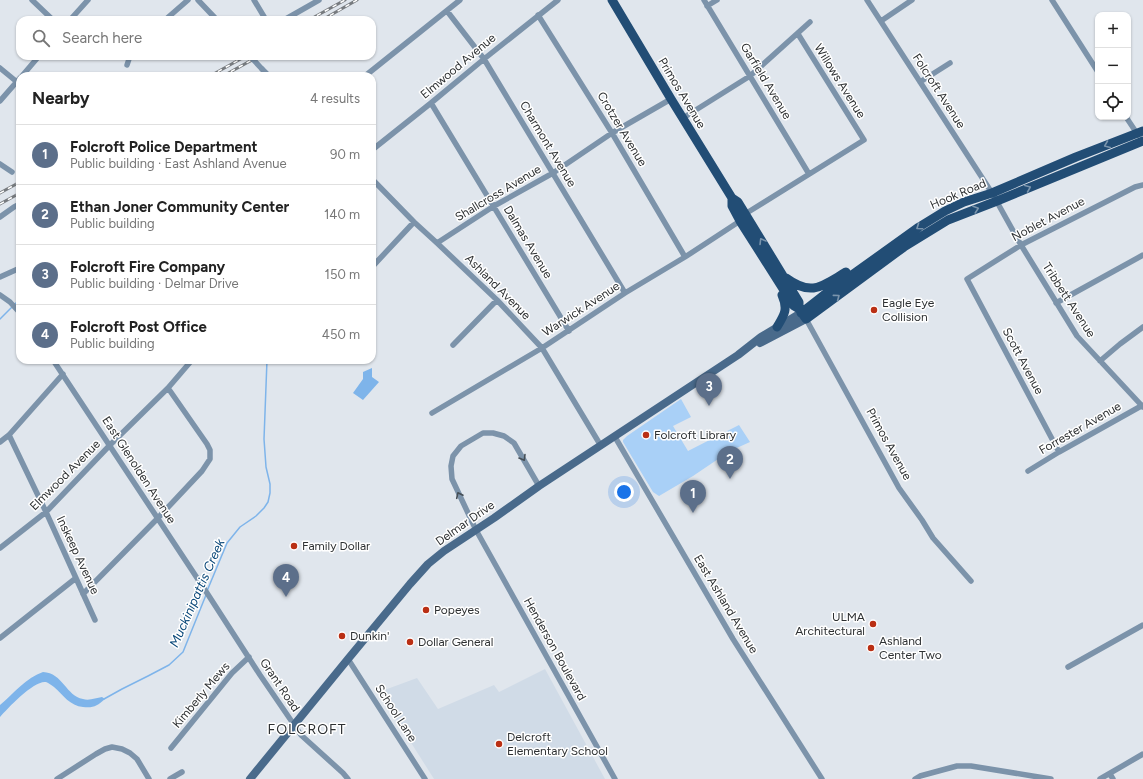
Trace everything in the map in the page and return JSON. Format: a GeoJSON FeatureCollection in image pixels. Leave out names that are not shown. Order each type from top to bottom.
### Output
{"type":"FeatureCollection","features":[{"type":"Feature","properties":{"kind":"main road","name":"Primos Avenue"},"geometry":{"type":"LineString","coordinates":[[612,0],[732,198],[732,206],[743,218],[779,276],[794,306],[802,314]]}},
{"type":"Feature","properties":{"kind":"main road","name":"Hook Road"},"geometry":{"type":"LineString","coordinates":[[802,314],[940,224],[1076,157],[1140,132]]}},
{"type":"Feature","properties":{"kind":"main road","name":"Hook Road"},"geometry":{"type":"LineString","coordinates":[[802,314],[824,295],[871,261],[936,216],[955,206],[994,197],[1142,141]]}},
{"type":"Feature","properties":{"kind":"main road"},"geometry":{"type":"LineString","coordinates":[[779,276],[803,288],[817,288],[827,284],[849,270],[871,261]]}},
{"type":"Feature","properties":{"kind":"main road"},"geometry":{"type":"LineString","coordinates":[[777,327],[784,317],[786,307],[779,276]]}},
{"type":"Feature","properties":{"kind":"street"},"geometry":{"type":"LineString","coordinates":[[32,0],[49,16]]}},
{"type":"Feature","properties":{"kind":"street"},"geometry":{"type":"LineString","coordinates":[[74,16],[88,0]]}},
{"type":"Feature","properties":{"kind":"street"},"geometry":{"type":"LineString","coordinates":[[170,16],[188,0]]}},
{"type":"Feature","properties":{"kind":"street"},"geometry":{"type":"LineString","coordinates":[[198,0],[213,16]]}},
{"type":"Feature","properties":{"kind":"street"},"geometry":{"type":"LineString","coordinates":[[254,0],[264,16]]}},
{"type":"Feature","properties":{"kind":"street"},"geometry":{"type":"LineString","coordinates":[[291,16],[319,0]]}},
{"type":"Feature","properties":{"kind":"street"},"geometry":{"type":"LineString","coordinates":[[370,72],[460,0]]}},
{"type":"Feature","properties":{"kind":"street","name":"Elmwood Avenue"},"geometry":{"type":"LineString","coordinates":[[376,147],[538,14],[558,0]]}},
{"type":"Feature","properties":{"kind":"street","name":"Garfield Avenue"},"geometry":{"type":"LineString","coordinates":[[704,0],[809,174]]}},
{"type":"Feature","properties":{"kind":"street"},"geometry":{"type":"LineString","coordinates":[[708,6],[716,0]]}},
{"type":"Feature","properties":{"kind":"street","name":"Folcroft Avenue"},"geometry":{"type":"LineString","coordinates":[[867,0],[994,197]]}},
{"type":"Feature","properties":{"kind":"street"},"geometry":{"type":"LineString","coordinates":[[880,22],[912,0]]}},
{"type":"Feature","properties":{"kind":"street"},"geometry":{"type":"LineString","coordinates":[[1052,0],[1095,67]]}},
{"type":"Feature","properties":{"kind":"street","name":"Charmont Avenue"},"geometry":{"type":"LineString","coordinates":[[446,11],[484,59],[625,293]]}},
{"type":"Feature","properties":{"kind":"street","name":"Crotzer Avenue"},"geometry":{"type":"LineString","coordinates":[[538,14],[686,256]]}},
{"type":"Feature","properties":{"kind":"street"},"geometry":{"type":"LineString","coordinates":[[683,118],[750,76],[810,22]]}},
{"type":"Feature","properties":{"kind":"street","name":"Willows Avenue"},"geometry":{"type":"LineString","coordinates":[[798,34],[864,140]]}},
{"type":"Feature","properties":{"kind":"street"},"geometry":{"type":"LineString","coordinates":[[25,72],[36,60]]}},
{"type":"Feature","properties":{"kind":"street"},"geometry":{"type":"LineString","coordinates":[[127,65],[129,60]]}},
{"type":"Feature","properties":{"kind":"street"},"geometry":{"type":"LineString","coordinates":[[254,60],[265,72]]}},
{"type":"Feature","properties":{"kind":"street"},"geometry":{"type":"LineString","coordinates":[[920,82],[950,63]]}},
{"type":"Feature","properties":{"kind":"street"},"geometry":{"type":"LineString","coordinates":[[0,68],[16,79]]}},
{"type":"Feature","properties":{"kind":"street"},"geometry":{"type":"LineString","coordinates":[[0,101],[16,82]]}},
{"type":"Feature","properties":{"kind":"street","name":"Shallcross Avenue"},"geometry":{"type":"LineString","coordinates":[[437,242],[494,206],[553,173],[612,133],[671,99]]}},
{"type":"Feature","properties":{"kind":"street","name":"Dalmas Avenue"},"geometry":{"type":"LineString","coordinates":[[431,103],[569,331]]}},
{"type":"Feature","properties":{"kind":"street"},"geometry":{"type":"LineString","coordinates":[[1129,120],[1140,132],[1142,141]]}},
{"type":"Feature","properties":{"kind":"street","name":"Warwick Avenue"},"geometry":{"type":"LineString","coordinates":[[432,412],[569,331],[625,293],[686,256],[809,174],[864,140]]}},
{"type":"Feature","properties":{"kind":"street"},"geometry":{"type":"LineString","coordinates":[[0,164],[12,172]]}},
{"type":"Feature","properties":{"kind":"street","name":"Ashland Avenue"},"geometry":{"type":"LineString","coordinates":[[376,183],[414,222],[497,300],[542,348],[600,446]]}},
{"type":"Feature","properties":{"kind":"street","name":"Noblet Avenue"},"geometry":{"type":"LineString","coordinates":[[967,279],[1021,245],[1135,187],[1143,185]]}},
{"type":"Feature","properties":{"kind":"street","name":"Tribbett Avenue"},"geometry":{"type":"LineString","coordinates":[[994,197],[1021,245],[1077,336],[1143,406]]}},
{"type":"Feature","properties":{"kind":"street"},"geometry":{"type":"LineString","coordinates":[[0,217],[16,206]]}},
{"type":"Feature","properties":{"kind":"street"},"geometry":{"type":"LineString","coordinates":[[376,263],[414,222]]}},
{"type":"Feature","properties":{"kind":"street"},"geometry":{"type":"LineString","coordinates":[[1056,303],[1143,254]]}},
{"type":"Feature","properties":{"kind":"street"},"geometry":{"type":"LineString","coordinates":[[0,277],[16,270]]}},
{"type":"Feature","properties":{"kind":"street","name":"Scott Avenue"},"geometry":{"type":"LineString","coordinates":[[967,279],[1059,452]]}},
{"type":"Feature","properties":{"kind":"street"},"geometry":{"type":"LineString","coordinates":[[1,296],[16,309]]}},
{"type":"Feature","properties":{"kind":"street"},"geometry":{"type":"LineString","coordinates":[[453,345],[497,300]]}},
{"type":"Feature","properties":{"kind":"street","name":"Delmar Drive"},"geometry":{"type":"LineString","coordinates":[[250,779],[428,564],[539,486],[748,348],[761,337],[802,314]]}},
{"type":"Feature","properties":{"kind":"street","name":"Delmar Drive"},"geometry":{"type":"LineString","coordinates":[[748,348],[764,341],[802,314]]}},
{"type":"Feature","properties":{"kind":"street","name":"Primos Avenue"},"geometry":{"type":"LineString","coordinates":[[802,314],[855,406],[865,428],[899,488],[934,538],[971,581]]}},
{"type":"Feature","properties":{"kind":"street"},"geometry":{"type":"LineString","coordinates":[[1100,361],[1143,327]]}},
{"type":"Feature","properties":{"kind":"street","name":"East Glenolden Avenue"},"geometry":{"type":"LineString","coordinates":[[56,364],[207,593]]}},
{"type":"Feature","properties":{"kind":"street","name":"Elmwood Avenue"},"geometry":{"type":"LineString","coordinates":[[0,548],[46,512],[110,445],[168,388],[189,364]]}},
{"type":"Feature","properties":{"kind":"street"},"geometry":{"type":"LineString","coordinates":[[0,442],[9,435],[63,374]]}},
{"type":"Feature","properties":{"kind":"street"},"geometry":{"type":"LineString","coordinates":[[83,594],[158,519],[210,459],[208,444],[168,388]]}},
{"type":"Feature","properties":{"kind":"street","name":"Forrester Avenue"},"geometry":{"type":"LineString","coordinates":[[1028,471],[1059,452],[1143,406]]}},
{"type":"Feature","properties":{"kind":"street","name":"Henderson Boulevard"},"geometry":{"type":"LineString","coordinates":[[539,486],[514,443],[504,436],[493,433],[483,433],[460,446],[453,456],[451,466],[452,479],[476,530],[615,779]]}},
{"type":"Feature","properties":{"kind":"street","name":"Inskeep Avenue"},"geometry":{"type":"LineString","coordinates":[[9,435],[95,620]]}},
{"type":"Feature","properties":{"kind":"street","name":"East Ashland Avenue"},"geometry":{"type":"LineString","coordinates":[[615,437],[734,639],[822,779]]}},
{"type":"Feature","properties":{"kind":"street"},"geometry":{"type":"LineString","coordinates":[[0,638],[76,578]]}},
{"type":"Feature","properties":{"kind":"street","name":"Grant Road"},"geometry":{"type":"LineString","coordinates":[[207,593],[301,735],[348,779]]}},
{"type":"Feature","properties":{"kind":"street"},"geometry":{"type":"LineString","coordinates":[[1068,667],[1143,625]]}},
{"type":"Feature","properties":{"kind":"street","name":"Kimberly Mews"},"geometry":{"type":"LineString","coordinates":[[171,748],[232,673],[249,658]]}},
{"type":"Feature","properties":{"kind":"street","name":"School Lane"},"geometry":{"type":"LineString","coordinates":[[348,659],[425,779]]}},
{"type":"Feature","properties":{"kind":"street"},"geometry":{"type":"LineString","coordinates":[[57,779],[104,749],[112,747],[126,751],[134,756],[149,779]]}},
{"type":"Feature","properties":{"kind":"street"},"geometry":{"type":"LineString","coordinates":[[1100,779],[1112,776],[1143,754]]}},
{"type":"Feature","properties":{"kind":"street"},"geometry":{"type":"LineString","coordinates":[[915,779],[920,776],[957,766],[971,766],[1051,779]]}},
{"type":"Feature","properties":{"kind":"street"},"geometry":{"type":"LineString","coordinates":[[170,779],[182,772]]}},
{"type":"Feature","properties":{"kind":"shaded area"},"geometry":{"type":"Polygon","coordinates":[[[372,368],[372,377],[379,382],[363,400],[353,393],[363,379],[363,372],[372,368]]]}},
{"type":"Feature","properties":{"kind":"shaded area"},"geometry":{"type":"Polygon","coordinates":[[[681,399],[691,417],[673,426],[688,451],[739,425],[750,442],[730,451],[693,476],[659,496],[653,492],[623,440],[681,399]]]}},
{"type":"Feature","properties":{"kind":"shaded area","name":"Delcroft Elementary School"},"geometry":{"type":"Polygon","coordinates":[[[545,669],[605,779],[434,779],[379,692],[417,678],[438,709],[494,685],[499,692],[545,669]]]}},
{"type":"Feature","properties":{"kind":"shaded area"},"geometry":{"type":"Polygon","coordinates":[[[43,672],[50,673],[55,676],[72,694],[77,697],[85,700],[102,697],[105,699],[93,707],[74,705],[54,687],[46,682],[35,685],[28,690],[0,717],[0,705],[31,678],[43,672]]]}},
{"type":"Feature","properties":{"kind":"waterway","name":"Muckinipattis Creek"},"geometry":{"type":"LineString","coordinates":[[0,319],[16,303]]}},
{"type":"Feature","properties":{"kind":"waterway","name":"Muckinipattis Creek"},"geometry":{"type":"LineString","coordinates":[[207,591],[227,543],[240,527],[256,516],[268,502],[270,484],[266,467],[264,439],[267,364]]}},
{"type":"Feature","properties":{"kind":"waterway","name":"Muckinipattis Creek"},"geometry":{"type":"LineString","coordinates":[[104,699],[169,665],[183,652],[206,595]]}},
{"type":"Feature","properties":{"kind":"railway"},"geometry":{"type":"LineString","coordinates":[[316,16],[345,0]]}},
{"type":"Feature","properties":{"kind":"railway"},"geometry":{"type":"LineString","coordinates":[[329,16],[357,0]]}},
{"type":"Feature","properties":{"kind":"railway"},"geometry":{"type":"LineString","coordinates":[[217,72],[239,60]]}},
{"type":"Feature","properties":{"kind":"railway"},"geometry":{"type":"LineString","coordinates":[[230,72],[252,60]]}},
{"type":"Feature","properties":{"kind":"railway"},"geometry":{"type":"LineString","coordinates":[[0,193],[16,184]]}},
{"type":"Feature","properties":{"kind":"railway"},"geometry":{"type":"LineString","coordinates":[[0,204],[16,195]]}},
{"type":"Feature","properties":{"kind":"place","name":"Eagle Eye Collision"},"geometry":{"type":"Point","coordinates":[874,310]}},
{"type":"Feature","properties":{"kind":"place","name":"Folcroft Fire Company"},"geometry":{"type":"Point","coordinates":[709,406]}},
{"type":"Feature","properties":{"kind":"place","name":"Folcroft Library"},"geometry":{"type":"Point","coordinates":[646,435]}},
{"type":"Feature","properties":{"kind":"place","name":"Ethan Joner Community Center"},"geometry":{"type":"Point","coordinates":[730,479]}},
{"type":"Feature","properties":{"kind":"place","name":"Folcroft Police Department"},"geometry":{"type":"Point","coordinates":[693,513]}},
{"type":"Feature","properties":{"kind":"place","name":"Family Dollar"},"geometry":{"type":"Point","coordinates":[294,546]}},
{"type":"Feature","properties":{"kind":"place","name":"Folcroft Post Office"},"geometry":{"type":"Point","coordinates":[286,597]}},
{"type":"Feature","properties":{"kind":"place","name":"Popeyes"},"geometry":{"type":"Point","coordinates":[426,610]}},
{"type":"Feature","properties":{"kind":"place","name":"ULMA Architectural"},"geometry":{"type":"Point","coordinates":[873,624]}},
{"type":"Feature","properties":{"kind":"place","name":"Dunkin'"},"geometry":{"type":"Point","coordinates":[342,636]}},
{"type":"Feature","properties":{"kind":"place","name":"Dollar General"},"geometry":{"type":"Point","coordinates":[410,642]}},
{"type":"Feature","properties":{"kind":"place","name":"Ashland Center Two"},"geometry":{"type":"Point","coordinates":[871,648]}},
{"type":"Feature","properties":{"kind":"place","name":"Delcroft Elementary School"},"geometry":{"type":"Point","coordinates":[499,744]}},
{"type":"Feature","properties":{"kind":"district","name":"FOLCROFT"},"geometry":{"type":"Point","coordinates":[307,729]}}]}
